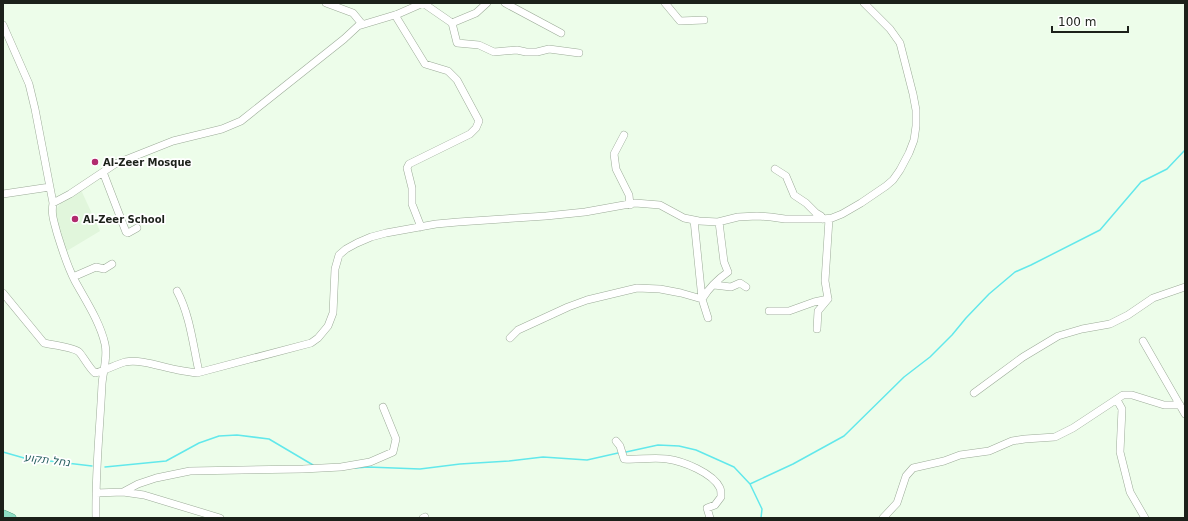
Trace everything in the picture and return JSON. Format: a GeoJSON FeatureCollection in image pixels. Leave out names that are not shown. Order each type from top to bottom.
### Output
{"type":"FeatureCollection","features":[{"type":"Feature","properties":{"kind":"main road"},"geometry":{"type":"LineString","coordinates":[[3,514],[12,518]]}},
{"type":"Feature","properties":{"kind":"street"},"geometry":{"type":"LineString","coordinates":[[326,3],[353,13],[362,24]]}},
{"type":"Feature","properties":{"kind":"street"},"geometry":{"type":"LineString","coordinates":[[53,203],[70,194],[115,164],[173,141],[222,129],[241,121],[344,39],[358,26],[394,15],[423,3],[452,23],[457,43],[479,44],[494,52],[517,50],[537,52],[549,49],[579,53]]}},
{"type":"Feature","properties":{"kind":"street"},"geometry":{"type":"LineString","coordinates":[[452,23],[476,13],[487,3]]}},
{"type":"Feature","properties":{"kind":"street"},"geometry":{"type":"LineString","coordinates":[[505,3],[561,33]]}},
{"type":"Feature","properties":{"kind":"street"},"geometry":{"type":"LineString","coordinates":[[665,3],[680,21],[704,20]]}},
{"type":"Feature","properties":{"kind":"street"},"geometry":{"type":"LineString","coordinates":[[3,293],[44,343],[79,352],[95,373],[125,362],[143,363],[199,372],[311,342],[318,338],[328,326],[333,313],[335,268],[339,255],[346,249],[371,237],[386,233],[436,224],[562,215],[642,203],[660,205],[677,215],[694,220],[719,222],[738,217],[757,216],[785,219],[826,219],[842,214],[893,180],[909,153],[914,140],[916,126],[916,110],[913,94],[900,43],[890,29],[864,3]]}},
{"type":"Feature","properties":{"kind":"street"},"geometry":{"type":"LineString","coordinates":[[394,15],[425,64],[448,71],[457,80],[479,121],[476,128],[470,134],[409,164],[407,168],[412,188],[412,204],[421,227]]}},
{"type":"Feature","properties":{"kind":"street"},"geometry":{"type":"LineString","coordinates":[[3,25],[6,37],[29,84],[53,203],[51,212],[63,252],[96,320],[105,344],[106,356],[103,371],[96,518]]}},
{"type":"Feature","properties":{"kind":"street"},"geometry":{"type":"LineString","coordinates":[[624,135],[614,154],[616,169],[629,195],[630,204]]}},
{"type":"Feature","properties":{"kind":"street"},"geometry":{"type":"LineString","coordinates":[[775,169],[786,176],[794,195],[826,219]]}},
{"type":"Feature","properties":{"kind":"street"},"geometry":{"type":"LineString","coordinates":[[103,172],[126,232],[128,233],[137,228]]}},
{"type":"Feature","properties":{"kind":"street"},"geometry":{"type":"LineString","coordinates":[[3,194],[50,187]]}},
{"type":"Feature","properties":{"kind":"street"},"geometry":{"type":"LineString","coordinates":[[817,329],[818,311],[828,299],[825,281],[826,219]]}},
{"type":"Feature","properties":{"kind":"street"},"geometry":{"type":"LineString","coordinates":[[694,220],[702,299],[708,318]]}},
{"type":"Feature","properties":{"kind":"street"},"geometry":{"type":"LineString","coordinates":[[702,299],[706,292],[719,278],[728,272],[724,262],[719,222]]}},
{"type":"Feature","properties":{"kind":"street"},"geometry":{"type":"LineString","coordinates":[[74,277],[96,267],[104,269],[112,264]]}},
{"type":"Feature","properties":{"kind":"street"},"geometry":{"type":"LineString","coordinates":[[714,285],[731,287],[740,283],[746,287]]}},
{"type":"Feature","properties":{"kind":"street"},"geometry":{"type":"LineString","coordinates":[[974,393],[1023,357],[1058,336],[1082,329],[1110,324],[1128,315],[1153,298],[1185,287]]}},
{"type":"Feature","properties":{"kind":"street"},"geometry":{"type":"LineString","coordinates":[[510,338],[518,330],[568,307],[587,300],[637,288],[681,293],[702,299]]}},
{"type":"Feature","properties":{"kind":"street"},"geometry":{"type":"LineString","coordinates":[[177,291],[183,302],[199,372]]}},
{"type":"Feature","properties":{"kind":"street"},"geometry":{"type":"LineString","coordinates":[[769,311],[789,310],[828,299]]}},
{"type":"Feature","properties":{"kind":"street"},"geometry":{"type":"LineString","coordinates":[[1143,341],[1185,414]]}},
{"type":"Feature","properties":{"kind":"street"},"geometry":{"type":"LineString","coordinates":[[883,518],[897,503],[906,476],[913,468],[944,461],[960,455],[989,451],[1012,442],[1025,439],[1056,437],[1073,428],[1123,395],[1132,395],[1164,405],[1180,405]]}},
{"type":"Feature","properties":{"kind":"street"},"geometry":{"type":"LineString","coordinates":[[1117,400],[1122,409],[1120,452],[1130,492],[1145,518]]}},
{"type":"Feature","properties":{"kind":"street"},"geometry":{"type":"LineString","coordinates":[[123,492],[138,484],[156,478],[190,471],[303,469],[342,467],[370,462],[393,452],[396,439],[383,407]]}},
{"type":"Feature","properties":{"kind":"street"},"geometry":{"type":"LineString","coordinates":[[616,441],[620,446],[624,459],[667,459],[688,465],[709,474],[720,488],[721,497],[715,505],[707,508],[710,518]]}},
{"type":"Feature","properties":{"kind":"street"},"geometry":{"type":"LineString","coordinates":[[96,493],[123,492],[144,495],[220,518]]}},
{"type":"Feature","properties":{"kind":"shaded area","name":"Al-Zeer School"},"geometry":{"type":"Polygon","coordinates":[[[81,190],[100,231],[65,252],[54,214],[63,201],[81,190]]]}},
{"type":"Feature","properties":{"kind":"waterway"},"geometry":{"type":"LineString","coordinates":[[750,484],[793,464],[844,436],[904,377],[930,357],[989,294],[1015,272],[1100,230],[1141,182],[1167,169],[1185,150]]}},
{"type":"Feature","properties":{"kind":"waterway"},"geometry":{"type":"LineString","coordinates":[[105,467],[166,461],[199,443],[219,436],[237,435],[269,439],[313,465]]}},
{"type":"Feature","properties":{"kind":"waterway"},"geometry":{"type":"LineString","coordinates":[[626,452],[658,445],[679,446],[696,450],[734,467],[750,484],[762,509],[761,518]]}},
{"type":"Feature","properties":{"kind":"waterway","name":"נחל תקוע"},"geometry":{"type":"LineString","coordinates":[[3,452],[24,458],[92,466]]}},
{"type":"Feature","properties":{"kind":"waterway"},"geometry":{"type":"LineString","coordinates":[[355,468],[420,469],[543,457],[587,460],[618,453]]}},
{"type":"Feature","properties":{"kind":"place","name":"Al-Zeer Mosque"},"geometry":{"type":"Point","coordinates":[95,162]}},
{"type":"Feature","properties":{"kind":"place","name":"Al-Zeer School"},"geometry":{"type":"Point","coordinates":[75,219]}}]}
